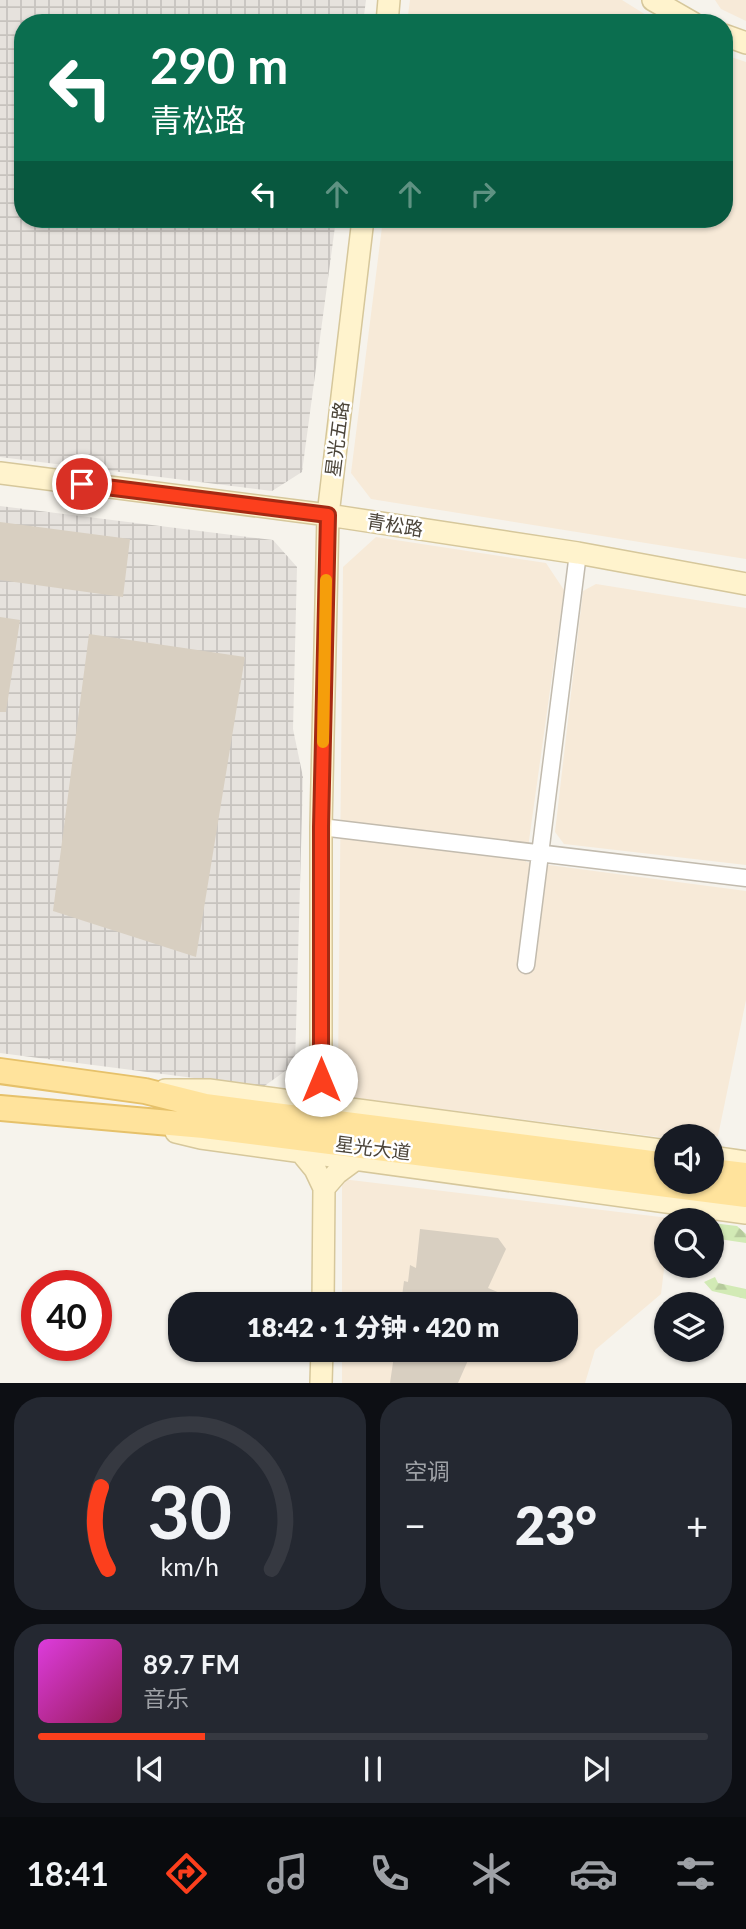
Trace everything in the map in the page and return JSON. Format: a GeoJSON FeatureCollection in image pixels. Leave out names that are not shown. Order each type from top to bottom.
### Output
{"type":"FeatureCollection","features":[{"type":"Feature","properties":{"kind":"main road","name":"星光大道"},"geometry":{"type":"LineString","coordinates":[[0,1071],[145,1091],[204,1116],[746,1195]]}},
{"type":"Feature","properties":{"kind":"main road","name":"星光大道"},"geometry":{"type":"LineString","coordinates":[[4,1110],[133,1121],[204,1116],[654,1164]]}},
{"type":"Feature","properties":{"kind":"main road"},"geometry":{"type":"LineString","coordinates":[[724,1172],[746,1175]]}},
{"type":"Feature","properties":{"kind":"street"},"geometry":{"type":"LineString","coordinates":[[653,0],[677,14]]}},
{"type":"Feature","properties":{"kind":"street","name":"星光五路"},"geometry":{"type":"LineString","coordinates":[[321,1080],[321,827],[328,515],[362,228]]}},
{"type":"Feature","properties":{"kind":"street","name":"青松路"},"geometry":{"type":"LineString","coordinates":[[0,473],[328,515],[578,553],[746,584]]}},
{"type":"Feature","properties":{"kind":"street"},"geometry":{"type":"LineString","coordinates":[[526,965],[578,553]]}},
{"type":"Feature","properties":{"kind":"street"},"geometry":{"type":"LineString","coordinates":[[321,827],[746,878]]}},
{"type":"Feature","properties":{"kind":"street"},"geometry":{"type":"LineString","coordinates":[[293,1101],[310,1092],[321,1080],[333,1096],[348,1109]]}},
{"type":"Feature","properties":{"kind":"street"},"geometry":{"type":"LineString","coordinates":[[145,1091],[209,1090],[654,1149]]}},
{"type":"Feature","properties":{"kind":"street"},"geometry":{"type":"LineString","coordinates":[[133,1121],[201,1138],[746,1213]]}},
{"type":"Feature","properties":{"kind":"street"},"geometry":{"type":"LineString","coordinates":[[301,1152],[315,1169],[324,1188],[323,1292]]}},
{"type":"Feature","properties":{"kind":"street"},"geometry":{"type":"LineString","coordinates":[[324,1188],[337,1173],[356,1159]]}},
{"type":"Feature","properties":{"kind":"street"},"geometry":{"type":"LineString","coordinates":[[724,1159],[746,1162]]}},
{"type":"Feature","properties":{"kind":"street"},"geometry":{"type":"LineString","coordinates":[[321,1383],[322,1362]]}},
{"type":"Feature","properties":{"kind":"shaded area"},"geometry":{"type":"Polygon","coordinates":[[[0,0],[366,0],[364,14],[14,14],[14,228],[335,228],[302,472],[272,491],[0,457],[0,0]]]}},
{"type":"Feature","properties":{"kind":"shaded area"},"geometry":{"type":"Polygon","coordinates":[[[410,0],[622,0],[645,14],[408,14],[410,0]]]}},
{"type":"Feature","properties":{"kind":"shaded area"},"geometry":{"type":"Polygon","coordinates":[[[715,0],[746,0],[746,21],[733,14],[721,9],[715,0]]]}},
{"type":"Feature","properties":{"kind":"shaded area"},"geometry":{"type":"Polygon","coordinates":[[[733,58],[746,62],[746,559],[371,499],[351,473],[382,228],[733,228],[733,58]]]}},
{"type":"Feature","properties":{"kind":"shaded area"},"geometry":{"type":"Polygon","coordinates":[[[0,506],[273,540],[297,567],[293,729],[303,777],[295,1064],[263,1087],[0,1053],[0,506]]]}},
{"type":"Feature","properties":{"kind":"shaded area"},"geometry":{"type":"Polygon","coordinates":[[[376,537],[546,563],[564,590],[526,862],[746,891],[746,1000],[720,1124],[654,1124],[654,1136],[356,1098],[338,1076],[343,567],[376,537]]]}},
{"type":"Feature","properties":{"kind":"shaded area"},"geometry":{"type":"Polygon","coordinates":[[[596,584],[746,608],[746,865],[564,844],[555,832],[583,591],[596,584]]]}},
{"type":"Feature","properties":{"kind":"shaded area"},"geometry":{"type":"Polygon","coordinates":[[[342,1179],[654,1216],[654,1278],[663,1278],[661,1292],[654,1292],[654,1300],[595,1350],[585,1383],[342,1383],[342,1362],[578,1362],[578,1292],[342,1292],[342,1179]]]}},
{"type":"Feature","properties":{"kind":"green space"},"geometry":{"type":"Polygon","coordinates":[[[724,1224],[737,1226],[746,1234],[746,1243],[724,1240],[724,1224]]]}},
{"type":"Feature","properties":{"kind":"green space"},"geometry":{"type":"Polygon","coordinates":[[[716,1278],[718,1283],[746,1289],[746,1299],[712,1291],[704,1282],[716,1278]]]}},
{"type":"Feature","properties":{"kind":"building"},"geometry":{"type":"Polygon","coordinates":[[[0,522],[130,539],[123,597],[0,580],[0,522]]]}},
{"type":"Feature","properties":{"kind":"building"},"geometry":{"type":"Polygon","coordinates":[[[0,617],[20,620],[6,712],[0,712],[0,617]]]}},
{"type":"Feature","properties":{"kind":"building"},"geometry":{"type":"Polygon","coordinates":[[[89,634],[245,657],[196,957],[53,911],[89,634]]]}},
{"type":"Feature","properties":{"kind":"building"},"geometry":{"type":"Polygon","coordinates":[[[420,1229],[498,1238],[506,1249],[488,1288],[498,1292],[403,1292],[404,1281],[408,1282],[410,1265],[416,1268],[420,1229]]]}},
{"type":"Feature","properties":{"kind":"building"},"geometry":{"type":"Polygon","coordinates":[[[393,1362],[467,1362],[458,1383],[390,1383],[393,1362]]]}},
{"type":"Feature","properties":{"kind":"slow traffic"},"geometry":{"type":"LineString","coordinates":[[323,742],[326,580]]}},
{"type":"Feature","properties":{"kind":"route"},"geometry":{"type":"LineString","coordinates":[[82,484],[328,515],[321,827],[321,1080]]}}]}
